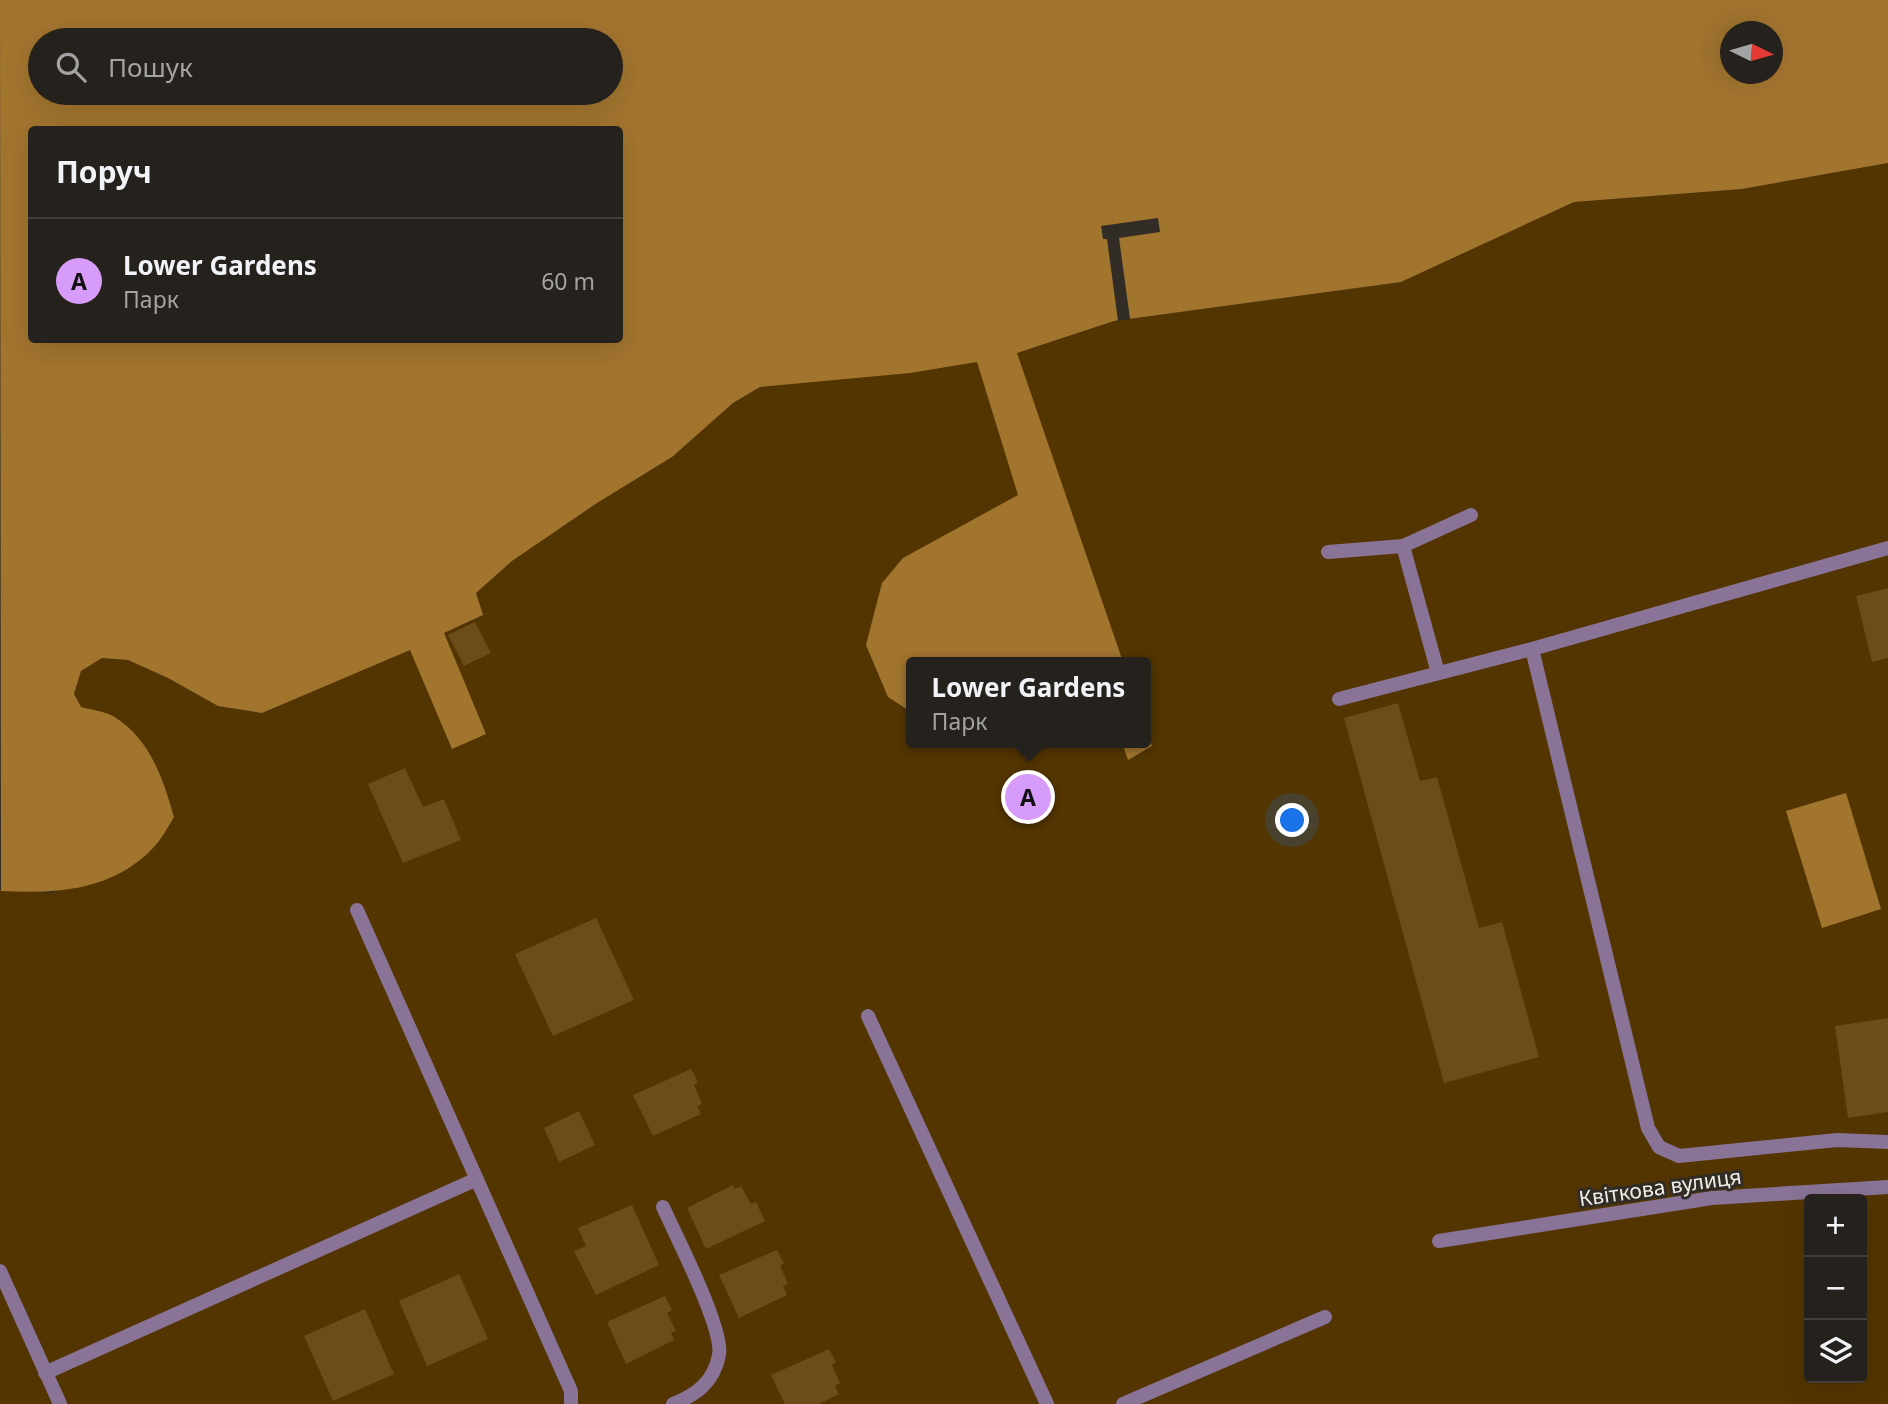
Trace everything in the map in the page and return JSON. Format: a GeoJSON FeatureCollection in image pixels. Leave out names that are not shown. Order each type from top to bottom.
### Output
{"type":"FeatureCollection","features":[{"type":"Feature","properties":{"kind":"street"},"geometry":{"type":"LineString","coordinates":[[1328,552],[1403,546],[1471,515]]}},
{"type":"Feature","properties":{"kind":"street"},"geometry":{"type":"LineString","coordinates":[[1403,546],[1438,673]]}},
{"type":"Feature","properties":{"kind":"street"},"geometry":{"type":"LineString","coordinates":[[1339,698],[1532,649],[1888,548]]}},
{"type":"Feature","properties":{"kind":"street"},"geometry":{"type":"LineString","coordinates":[[1532,649],[1648,1128],[1659,1147],[1679,1156],[1837,1140],[1888,1142]]}},
{"type":"Feature","properties":{"kind":"street"},"geometry":{"type":"LineString","coordinates":[[357,910],[571,1391],[571,1404]]}},
{"type":"Feature","properties":{"kind":"street"},"geometry":{"type":"LineString","coordinates":[[868,1016],[1047,1404]]}},
{"type":"Feature","properties":{"kind":"street"},"geometry":{"type":"LineString","coordinates":[[45,1373],[477,1179]]}},
{"type":"Feature","properties":{"kind":"street","name":"Квіткова вулиця"},"geometry":{"type":"LineString","coordinates":[[1439,1241],[1712,1198],[1888,1187]]}},
{"type":"Feature","properties":{"kind":"street"},"geometry":{"type":"LineString","coordinates":[[663,1207],[716,1328],[720,1354],[711,1378],[695,1395],[673,1404]]}},
{"type":"Feature","properties":{"kind":"street"},"geometry":{"type":"LineString","coordinates":[[0,1272],[60,1404]]}},
{"type":"Feature","properties":{"kind":"street"},"geometry":{"type":"LineString","coordinates":[[1123,1404],[1325,1317]]}},
{"type":"Feature","properties":{"kind":"shaded area"},"geometry":{"type":"Polygon","coordinates":[[[0,0],[1888,0],[1888,163],[1742,189],[1574,202],[1401,282],[1114,321],[1017,353],[1121,657],[906,657],[906,709],[888,697],[866,645],[882,583],[903,558],[1018,495],[977,362],[910,373],[760,387],[733,403],[672,457],[597,503],[512,561],[476,593],[483,615],[444,633],[486,734],[452,749],[410,650],[262,713],[218,706],[168,678],[128,660],[102,658],[81,671],[74,694],[81,707],[113,716],[137,736],[160,774],[174,817],[156,845],[137,862],[101,881],[62,890],[1,891],[0,0]]]}},
{"type":"Feature","properties":{"kind":"shaded area"},"geometry":{"type":"Polygon","coordinates":[[[1888,163],[1888,1404],[0,1404],[0,890],[53,893],[112,715],[81,708],[74,694],[81,671],[102,658],[128,660],[168,678],[218,706],[263,713],[482,616],[476,593],[512,561],[597,503],[672,457],[733,403],[760,387],[947,367],[1017,353],[1114,321],[1401,282],[1574,202],[1742,189],[1888,163]]]}},
{"type":"Feature","properties":{"kind":"shaded area"},"geometry":{"type":"Polygon","coordinates":[[[1124,748],[1149,748],[1128,760],[1124,748]]]}},
{"type":"Feature","properties":{"kind":"shaded area"},"geometry":{"type":"Polygon","coordinates":[[[1846,793],[1881,909],[1822,928],[1786,811],[1846,793]]]}},
{"type":"Feature","properties":{"kind":"pier"},"geometry":{"type":"Polygon","coordinates":[[[1158,218],[1160,232],[1119,238],[1130,319],[1118,321],[1107,239],[1103,239],[1101,226],[1158,218]]]}},
{"type":"Feature","properties":{"kind":"building"},"geometry":{"type":"Polygon","coordinates":[[[1888,588],[1888,658],[1872,662],[1856,596],[1888,588]]]}},
{"type":"Feature","properties":{"kind":"building"},"geometry":{"type":"Polygon","coordinates":[[[475,622],[491,653],[464,666],[448,635],[475,622]]]}},
{"type":"Feature","properties":{"kind":"building"},"geometry":{"type":"Polygon","coordinates":[[[1398,703],[1420,781],[1437,777],[1479,928],[1502,922],[1539,1057],[1444,1083],[1344,718],[1398,703]]]}},
{"type":"Feature","properties":{"kind":"building"},"geometry":{"type":"Polygon","coordinates":[[[405,768],[423,807],[444,799],[461,840],[403,863],[368,784],[405,768]]]}},
{"type":"Feature","properties":{"kind":"building"},"geometry":{"type":"Polygon","coordinates":[[[596,918],[634,1000],[553,1036],[515,954],[596,918]]]}},
{"type":"Feature","properties":{"kind":"building"},"geometry":{"type":"Polygon","coordinates":[[[1888,1018],[1888,1112],[1848,1118],[1835,1026],[1888,1018]]]}},
{"type":"Feature","properties":{"kind":"building"},"geometry":{"type":"Polygon","coordinates":[[[691,1069],[698,1082],[694,1085],[702,1104],[697,1106],[701,1114],[653,1136],[633,1095],[691,1069]]]}},
{"type":"Feature","properties":{"kind":"building"},"geometry":{"type":"Polygon","coordinates":[[[579,1111],[595,1145],[559,1162],[544,1128],[579,1111]]]}},
{"type":"Feature","properties":{"kind":"building"},"geometry":{"type":"Polygon","coordinates":[[[733,1185],[735,1189],[741,1186],[751,1204],[756,1202],[765,1221],[706,1249],[687,1208],[733,1185]]]}},
{"type":"Feature","properties":{"kind":"building"},"geometry":{"type":"Polygon","coordinates":[[[632,1205],[659,1265],[596,1295],[574,1251],[586,1246],[578,1228],[632,1205]]]}},
{"type":"Feature","properties":{"kind":"building"},"geometry":{"type":"Polygon","coordinates":[[[777,1250],[784,1263],[780,1266],[788,1284],[783,1286],[787,1295],[739,1318],[719,1275],[777,1250]]]}},
{"type":"Feature","properties":{"kind":"building"},"geometry":{"type":"Polygon","coordinates":[[[459,1274],[488,1339],[427,1366],[399,1301],[459,1274]]]}},
{"type":"Feature","properties":{"kind":"building"},"geometry":{"type":"Polygon","coordinates":[[[665,1296],[672,1310],[667,1313],[676,1331],[671,1333],[674,1340],[626,1364],[607,1322],[665,1296]]]}},
{"type":"Feature","properties":{"kind":"building"},"geometry":{"type":"Polygon","coordinates":[[[365,1309],[394,1374],[333,1401],[304,1336],[365,1309]]]}},
{"type":"Feature","properties":{"kind":"building"},"geometry":{"type":"Polygon","coordinates":[[[829,1349],[836,1362],[832,1365],[840,1383],[835,1386],[839,1394],[819,1404],[785,1404],[771,1375],[829,1349]]]}},
{"type":"Feature","properties":{"kind":"place","name":"Lower Gardens"},"geometry":{"type":"Point","coordinates":[1028,797]}}]}
